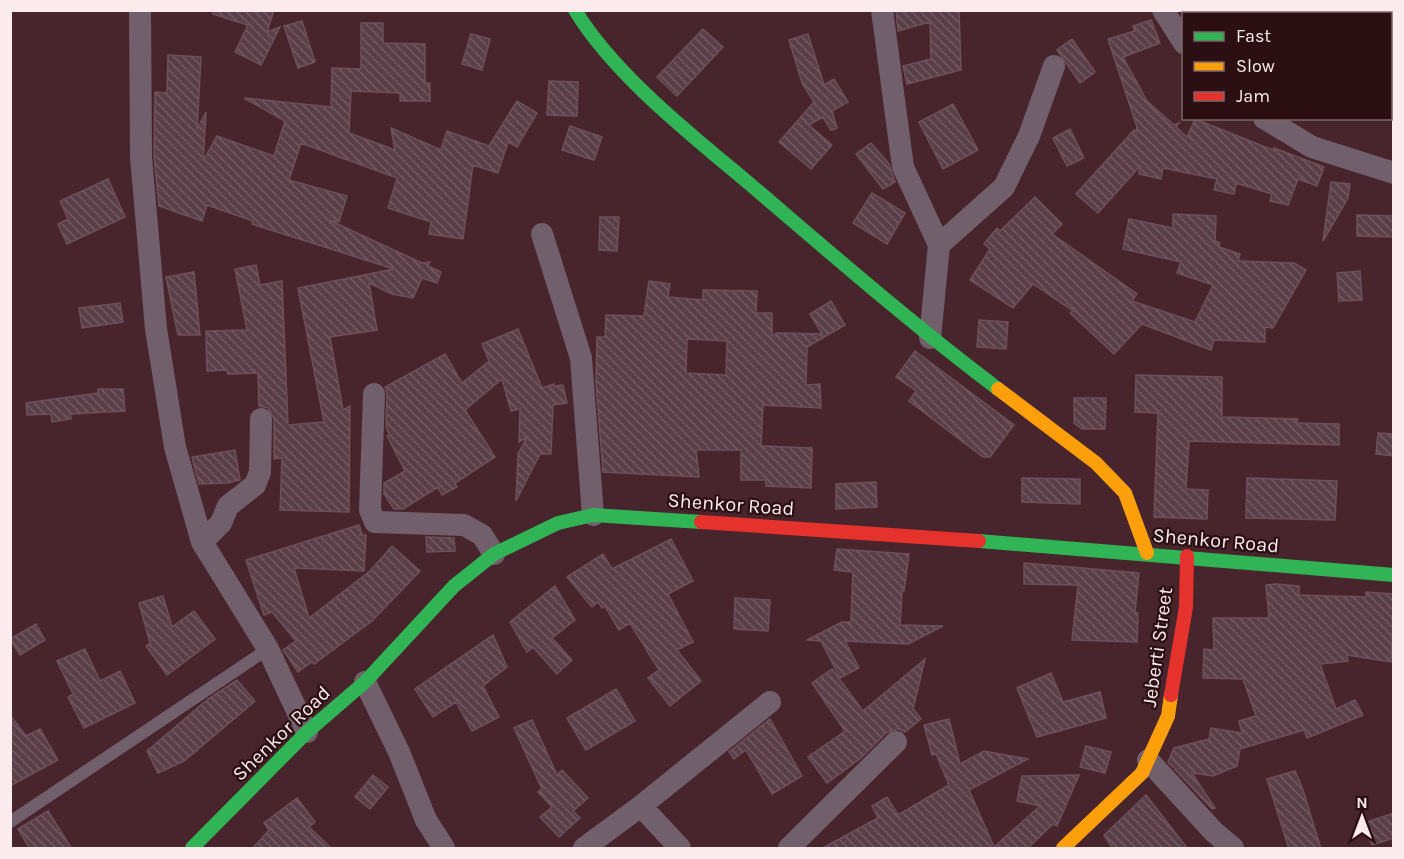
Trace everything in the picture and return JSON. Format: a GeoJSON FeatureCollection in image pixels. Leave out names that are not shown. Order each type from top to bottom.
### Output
{"type":"FeatureCollection","features":[{"type":"Feature","properties":{"kind":"main road"},"geometry":{"type":"LineString","coordinates":[[575,10],[590,35],[670,116],[930,338],[1096,463],[1125,493],[1147,553]]}},
{"type":"Feature","properties":{"kind":"main road","name":"Shenkor Road"},"geometry":{"type":"LineString","coordinates":[[192,849],[308,732],[365,682],[454,586],[494,554],[558,523],[593,515],[1147,553],[1394,575]]}},
{"type":"Feature","properties":{"kind":"main road","name":"Jeberti Street"},"geometry":{"type":"LineString","coordinates":[[1063,849],[1142,773],[1168,716],[1186,608],[1187,556]]}},
{"type":"Feature","properties":{"kind":"street"},"geometry":{"type":"LineString","coordinates":[[140,10],[141,157],[156,329],[175,447],[202,542],[268,650],[308,732]]}},
{"type":"Feature","properties":{"kind":"street"},"geometry":{"type":"LineString","coordinates":[[882,10],[903,167],[939,245],[930,338]]}},
{"type":"Feature","properties":{"kind":"street"},"geometry":{"type":"LineString","coordinates":[[1163,10],[1182,40]]}},
{"type":"Feature","properties":{"kind":"street"},"geometry":{"type":"LineString","coordinates":[[939,245],[1004,187],[1029,136],[1054,66]]}},
{"type":"Feature","properties":{"kind":"street"},"geometry":{"type":"LineString","coordinates":[[1267,120],[1312,147],[1394,173]]}},
{"type":"Feature","properties":{"kind":"street"},"geometry":{"type":"LineString","coordinates":[[542,234],[581,358],[593,515]]}},
{"type":"Feature","properties":{"kind":"street"},"geometry":{"type":"LineString","coordinates":[[374,394],[370,510],[375,522],[464,525],[482,535],[494,554]]}},
{"type":"Feature","properties":{"kind":"street"},"geometry":{"type":"LineString","coordinates":[[202,542],[221,523],[228,506],[255,485],[260,472],[261,419]]}},
{"type":"Feature","properties":{"kind":"street"},"geometry":{"type":"LineString","coordinates":[[365,682],[399,752],[426,820],[444,849]]}},
{"type":"Feature","properties":{"kind":"street"},"geometry":{"type":"LineString","coordinates":[[584,849],[770,702]]}},
{"type":"Feature","properties":{"kind":"street"},"geometry":{"type":"LineString","coordinates":[[789,849],[896,742]]}},
{"type":"Feature","properties":{"kind":"street"},"geometry":{"type":"LineString","coordinates":[[1148,760],[1214,832],[1233,849]]}},
{"type":"Feature","properties":{"kind":"street"},"geometry":{"type":"LineString","coordinates":[[641,806],[680,849]]}},
{"type":"Feature","properties":{"kind":"lane"},"geometry":{"type":"LineString","coordinates":[[10,822],[268,650]]}},
{"type":"Feature","properties":{"kind":"building"},"geometry":{"type":"Polygon","coordinates":[[[214,10],[274,10],[267,32],[280,27],[261,65],[235,52],[248,25],[213,14],[214,10]]]}},
{"type":"Feature","properties":{"kind":"building"},"geometry":{"type":"Polygon","coordinates":[[[896,10],[959,10],[961,70],[907,84],[903,66],[931,59],[930,22],[898,31],[896,10]]]}},
{"type":"Feature","properties":{"kind":"building"},"geometry":{"type":"Polygon","coordinates":[[[1151,20],[1160,43],[1123,57],[1147,101],[1174,125],[1179,123],[1176,127],[1187,137],[1195,120],[1198,120],[1273,150],[1274,148],[1324,167],[1317,186],[1298,179],[1288,205],[1270,201],[1272,194],[1236,183],[1234,194],[1214,190],[1217,179],[1163,168],[1161,179],[1139,174],[1140,166],[1098,213],[1076,194],[1134,130],[1136,133],[1137,127],[1108,39],[1135,31],[1133,26],[1151,20]]]}},
{"type":"Feature","properties":{"kind":"building"},"geometry":{"type":"Polygon","coordinates":[[[302,21],[315,62],[298,68],[284,26],[302,21]]]}},
{"type":"Feature","properties":{"kind":"building"},"geometry":{"type":"Polygon","coordinates":[[[361,23],[383,23],[383,43],[425,44],[425,83],[430,83],[430,101],[400,101],[400,93],[351,91],[349,133],[395,150],[391,128],[441,150],[447,131],[489,146],[517,101],[537,113],[517,147],[508,142],[498,173],[473,165],[463,239],[429,234],[431,222],[388,208],[397,178],[301,143],[289,180],[347,196],[339,222],[329,220],[422,263],[430,262],[428,266],[441,272],[437,283],[422,278],[413,298],[392,294],[369,283],[377,330],[330,337],[343,410],[350,406],[349,512],[280,510],[282,458],[274,459],[274,419],[268,408],[259,406],[258,373],[228,374],[227,370],[207,371],[206,331],[247,330],[235,269],[256,265],[260,285],[282,281],[288,425],[324,422],[298,288],[394,269],[252,224],[253,221],[207,205],[202,221],[159,206],[154,156],[155,92],[167,93],[168,55],[201,57],[197,129],[206,112],[203,161],[217,136],[274,156],[285,121],[244,98],[331,107],[332,68],[361,69],[361,23]]]}},
{"type":"Feature","properties":{"kind":"building"},"geometry":{"type":"Polygon","coordinates":[[[703,29],[723,47],[677,96],[657,77],[703,29]]]}},
{"type":"Feature","properties":{"kind":"building"},"geometry":{"type":"Polygon","coordinates":[[[471,34],[490,39],[482,70],[462,64],[471,34]]]}},
{"type":"Feature","properties":{"kind":"building"},"geometry":{"type":"Polygon","coordinates":[[[808,34],[824,85],[834,79],[848,102],[832,111],[837,128],[831,130],[823,117],[809,125],[832,145],[811,169],[779,142],[814,102],[802,83],[789,40],[808,34]]]}},
{"type":"Feature","properties":{"kind":"building"},"geometry":{"type":"Polygon","coordinates":[[[1072,39],[1095,72],[1080,83],[1057,50],[1072,39]]]}},
{"type":"Feature","properties":{"kind":"building"},"geometry":{"type":"Polygon","coordinates":[[[549,81],[578,82],[577,116],[547,115],[549,81]]]}},
{"type":"Feature","properties":{"kind":"building"},"geometry":{"type":"Polygon","coordinates":[[[953,104],[978,150],[943,169],[919,122],[953,104]]]}},
{"type":"Feature","properties":{"kind":"building"},"geometry":{"type":"Polygon","coordinates":[[[570,126],[602,137],[594,160],[562,150],[570,126]]]}},
{"type":"Feature","properties":{"kind":"building"},"geometry":{"type":"Polygon","coordinates":[[[1070,129],[1084,158],[1067,166],[1053,138],[1070,129]]]}},
{"type":"Feature","properties":{"kind":"building"},"geometry":{"type":"Polygon","coordinates":[[[871,143],[889,164],[895,182],[883,189],[856,154],[871,143]]]}},
{"type":"Feature","properties":{"kind":"building"},"geometry":{"type":"Polygon","coordinates":[[[108,179],[125,217],[67,244],[58,224],[68,219],[60,201],[108,179]]]}},
{"type":"Feature","properties":{"kind":"building"},"geometry":{"type":"Polygon","coordinates":[[[1331,182],[1350,184],[1348,198],[1323,241],[1331,182]]]}},
{"type":"Feature","properties":{"kind":"building"},"geometry":{"type":"Polygon","coordinates":[[[872,193],[905,213],[887,244],[853,223],[872,193]]]}},
{"type":"Feature","properties":{"kind":"building"},"geometry":{"type":"Polygon","coordinates":[[[1035,197],[1062,224],[1052,234],[1137,294],[1132,301],[1195,322],[1213,285],[1177,273],[1181,262],[1123,249],[1129,219],[1173,228],[1173,214],[1216,216],[1215,241],[1220,243],[1219,247],[1240,254],[1238,261],[1294,263],[1306,270],[1273,328],[1265,327],[1265,342],[1214,340],[1211,350],[1142,324],[1114,354],[1070,313],[1073,311],[1033,284],[1013,308],[970,280],[990,249],[984,244],[997,228],[1000,231],[1035,197]]]}},
{"type":"Feature","properties":{"kind":"building"},"geometry":{"type":"Polygon","coordinates":[[[1357,215],[1394,216],[1394,237],[1357,236],[1357,215]]]}},
{"type":"Feature","properties":{"kind":"building"},"geometry":{"type":"Polygon","coordinates":[[[600,217],[619,217],[617,251],[599,250],[600,217]]]}},
{"type":"Feature","properties":{"kind":"building"},"geometry":{"type":"Polygon","coordinates":[[[1360,271],[1362,300],[1339,301],[1337,273],[1360,271]]]}},
{"type":"Feature","properties":{"kind":"building"},"geometry":{"type":"Polygon","coordinates":[[[194,272],[200,335],[178,335],[166,277],[194,272]]]}},
{"type":"Feature","properties":{"kind":"building"},"geometry":{"type":"Polygon","coordinates":[[[649,281],[670,284],[668,297],[703,300],[703,290],[757,291],[756,313],[772,313],[772,336],[777,333],[822,334],[810,314],[831,301],[845,325],[807,347],[806,385],[820,384],[821,408],[763,405],[761,446],[812,448],[811,488],[766,486],[766,480],[741,480],[741,450],[696,450],[699,477],[603,472],[596,383],[597,337],[605,337],[606,315],[644,316],[649,281]],[[687,339],[686,373],[726,375],[727,341],[687,339]]]}},
{"type":"Feature","properties":{"kind":"building"},"geometry":{"type":"Polygon","coordinates":[[[120,303],[123,322],[82,328],[79,308],[120,303]]]}},
{"type":"Feature","properties":{"kind":"building"},"geometry":{"type":"Polygon","coordinates":[[[979,320],[1008,322],[1006,349],[977,347],[979,320]]]}},
{"type":"Feature","properties":{"kind":"building"},"geometry":{"type":"Polygon","coordinates":[[[518,329],[542,388],[554,384],[554,386],[563,385],[567,403],[553,405],[551,454],[540,454],[516,501],[518,454],[527,437],[519,442],[520,409],[511,411],[502,379],[465,410],[495,457],[455,483],[457,487],[442,495],[438,487],[403,509],[394,509],[384,494],[384,483],[405,471],[387,436],[390,435],[386,428],[387,394],[385,387],[445,354],[462,383],[489,361],[482,344],[518,329]]]}},
{"type":"Feature","properties":{"kind":"building"},"geometry":{"type":"Polygon","coordinates":[[[915,351],[1014,425],[990,457],[983,457],[909,401],[916,391],[896,377],[915,351]]]}},
{"type":"Feature","properties":{"kind":"building"},"geometry":{"type":"Polygon","coordinates":[[[1136,375],[1222,377],[1222,417],[1298,419],[1297,423],[1339,424],[1339,445],[1189,441],[1186,489],[1208,490],[1207,519],[1154,517],[1158,413],[1135,412],[1136,375]]]}},
{"type":"Feature","properties":{"kind":"building"},"geometry":{"type":"Polygon","coordinates":[[[98,389],[123,389],[125,411],[70,414],[71,419],[52,422],[51,414],[27,415],[26,403],[98,393],[98,389]]]}},
{"type":"Feature","properties":{"kind":"building"},"geometry":{"type":"Polygon","coordinates":[[[1074,398],[1106,398],[1105,429],[1082,429],[1074,423],[1074,398]]]}},
{"type":"Feature","properties":{"kind":"building"},"geometry":{"type":"Polygon","coordinates":[[[1378,433],[1394,434],[1394,456],[1376,454],[1378,433]]]}},
{"type":"Feature","properties":{"kind":"building"},"geometry":{"type":"Polygon","coordinates":[[[235,450],[240,480],[199,484],[192,457],[235,450]]]}},
{"type":"Feature","properties":{"kind":"building"},"geometry":{"type":"Polygon","coordinates":[[[1022,478],[1080,479],[1080,504],[1022,502],[1022,478]]]}},
{"type":"Feature","properties":{"kind":"building"},"geometry":{"type":"Polygon","coordinates":[[[1247,478],[1337,481],[1335,520],[1246,518],[1247,478]]]}},
{"type":"Feature","properties":{"kind":"building"},"geometry":{"type":"Polygon","coordinates":[[[876,482],[877,507],[836,509],[836,484],[876,482]]]}},
{"type":"Feature","properties":{"kind":"building"},"geometry":{"type":"Polygon","coordinates":[[[359,525],[362,534],[359,535],[366,535],[364,571],[294,568],[309,618],[370,571],[392,546],[420,571],[372,621],[314,664],[312,662],[298,672],[283,650],[296,641],[272,612],[264,615],[246,560],[359,525]]]}},
{"type":"Feature","properties":{"kind":"building"},"geometry":{"type":"Polygon","coordinates":[[[426,537],[454,538],[455,551],[427,552],[426,537]]]}},
{"type":"Feature","properties":{"kind":"building"},"geometry":{"type":"Polygon","coordinates":[[[671,539],[693,581],[668,594],[693,642],[677,650],[701,681],[670,706],[648,678],[659,670],[630,623],[619,630],[605,606],[602,608],[598,602],[592,607],[567,577],[603,554],[612,569],[671,539]]]}},
{"type":"Feature","properties":{"kind":"building"},"geometry":{"type":"Polygon","coordinates":[[[837,549],[909,554],[904,591],[902,591],[900,625],[943,626],[908,644],[845,641],[859,668],[840,678],[821,641],[807,640],[842,622],[851,622],[853,572],[834,570],[837,549]]]}},
{"type":"Feature","properties":{"kind":"building"},"geometry":{"type":"Polygon","coordinates":[[[1024,563],[1139,573],[1135,612],[1138,613],[1137,642],[1072,640],[1078,585],[1024,584],[1024,563]]]}},
{"type":"Feature","properties":{"kind":"building"},"geometry":{"type":"Polygon","coordinates":[[[1266,585],[1299,586],[1299,595],[1366,597],[1366,592],[1394,594],[1391,662],[1347,655],[1348,661],[1320,664],[1336,709],[1355,700],[1363,715],[1307,738],[1304,730],[1240,749],[1237,766],[1213,776],[1192,773],[1215,808],[1212,809],[1168,762],[1174,748],[1209,739],[1211,728],[1242,733],[1239,721],[1256,716],[1243,679],[1203,678],[1204,649],[1214,650],[1213,618],[1269,618],[1266,585]]]}},
{"type":"Feature","properties":{"kind":"building"},"geometry":{"type":"Polygon","coordinates":[[[555,586],[575,620],[552,638],[572,660],[557,674],[533,647],[527,652],[510,622],[555,586]]]}},
{"type":"Feature","properties":{"kind":"building"},"geometry":{"type":"Polygon","coordinates":[[[163,596],[172,627],[194,611],[215,639],[167,675],[146,646],[150,643],[139,603],[163,596]]]}},
{"type":"Feature","properties":{"kind":"building"},"geometry":{"type":"Polygon","coordinates":[[[735,598],[770,600],[768,631],[734,629],[735,598]]]}},
{"type":"Feature","properties":{"kind":"building"},"geometry":{"type":"Polygon","coordinates":[[[36,624],[45,640],[20,655],[10,639],[36,624]]]}},
{"type":"Feature","properties":{"kind":"building"},"geometry":{"type":"Polygon","coordinates":[[[493,635],[507,667],[483,686],[499,717],[472,731],[456,702],[433,717],[415,689],[493,635]]]}},
{"type":"Feature","properties":{"kind":"building"},"geometry":{"type":"Polygon","coordinates":[[[85,649],[100,681],[120,671],[135,703],[84,728],[68,697],[73,694],[57,661],[85,649]]]}},
{"type":"Feature","properties":{"kind":"building"},"geometry":{"type":"Polygon","coordinates":[[[925,659],[913,709],[921,719],[905,732],[899,729],[887,732],[861,758],[827,783],[808,757],[845,731],[812,683],[832,669],[863,711],[925,659]]]}},
{"type":"Feature","properties":{"kind":"building"},"geometry":{"type":"Polygon","coordinates":[[[1051,673],[1063,702],[1100,692],[1106,718],[1037,737],[1017,688],[1051,673]]]}},
{"type":"Feature","properties":{"kind":"building"},"geometry":{"type":"Polygon","coordinates":[[[237,680],[255,701],[184,761],[158,773],[147,751],[208,699],[237,680]]]}},
{"type":"Feature","properties":{"kind":"building"},"geometry":{"type":"Polygon","coordinates":[[[616,689],[635,721],[586,750],[567,718],[616,689]]]}},
{"type":"Feature","properties":{"kind":"building"},"geometry":{"type":"Polygon","coordinates":[[[10,715],[26,736],[40,729],[58,760],[10,786],[10,715]]]}},
{"type":"Feature","properties":{"kind":"building"},"geometry":{"type":"Polygon","coordinates":[[[770,719],[802,776],[772,794],[746,750],[734,759],[729,752],[770,719]]]}},
{"type":"Feature","properties":{"kind":"building"},"geometry":{"type":"Polygon","coordinates":[[[949,719],[960,764],[984,751],[1028,759],[969,790],[994,847],[1040,806],[1017,801],[1022,776],[1079,775],[1057,826],[1053,824],[1027,849],[821,849],[878,818],[872,806],[887,797],[898,815],[949,785],[936,754],[932,755],[924,725],[949,719]]]}},
{"type":"Feature","properties":{"kind":"building"},"geometry":{"type":"Polygon","coordinates":[[[532,720],[557,775],[562,770],[588,798],[573,811],[580,818],[559,837],[540,817],[552,807],[538,792],[542,789],[514,728],[532,720]]]}},
{"type":"Feature","properties":{"kind":"building"},"geometry":{"type":"Polygon","coordinates":[[[1086,746],[1111,752],[1105,773],[1080,767],[1086,746]]]}},
{"type":"Feature","properties":{"kind":"building"},"geometry":{"type":"Polygon","coordinates":[[[1295,771],[1321,849],[1289,849],[1267,779],[1295,771]]]}},
{"type":"Feature","properties":{"kind":"building"},"geometry":{"type":"Polygon","coordinates":[[[373,775],[388,787],[370,809],[355,797],[373,775]]]}},
{"type":"Feature","properties":{"kind":"building"},"geometry":{"type":"Polygon","coordinates":[[[1146,795],[1188,849],[1113,849],[1104,835],[1146,795]]]}},
{"type":"Feature","properties":{"kind":"building"},"geometry":{"type":"Polygon","coordinates":[[[297,798],[315,822],[309,827],[332,849],[252,849],[269,830],[264,823],[297,798]]]}},
{"type":"Feature","properties":{"kind":"building"},"geometry":{"type":"Polygon","coordinates":[[[48,811],[72,849],[30,849],[18,829],[48,811]]]}},
{"type":"Feature","properties":{"kind":"building"},"geometry":{"type":"Polygon","coordinates":[[[1394,813],[1394,838],[1372,845],[1364,823],[1394,813]]]}},
{"type":"Feature","properties":{"kind":"traffic: fast"},"geometry":{"type":"LineString","coordinates":[[575,10],[611,58],[656,104],[904,315],[998,389]]}},
{"type":"Feature","properties":{"kind":"traffic: fast"},"geometry":{"type":"LineString","coordinates":[[192,848],[307,732],[365,682],[454,586],[494,554],[558,523],[593,515],[701,522]]}},
{"type":"Feature","properties":{"kind":"traffic: fast"},"geometry":{"type":"LineString","coordinates":[[979,541],[1394,575]]}},
{"type":"Feature","properties":{"kind":"traffic: slow"},"geometry":{"type":"LineString","coordinates":[[998,389],[1096,463],[1125,493],[1147,553]]}},
{"type":"Feature","properties":{"kind":"traffic: slow"},"geometry":{"type":"LineString","coordinates":[[1063,848],[1142,773],[1168,716],[1171,695]]}},
{"type":"Feature","properties":{"kind":"traffic: jam"},"geometry":{"type":"LineString","coordinates":[[701,522],[979,541]]}},
{"type":"Feature","properties":{"kind":"traffic: jam"},"geometry":{"type":"LineString","coordinates":[[1171,695],[1186,607],[1187,556]]}}]}
